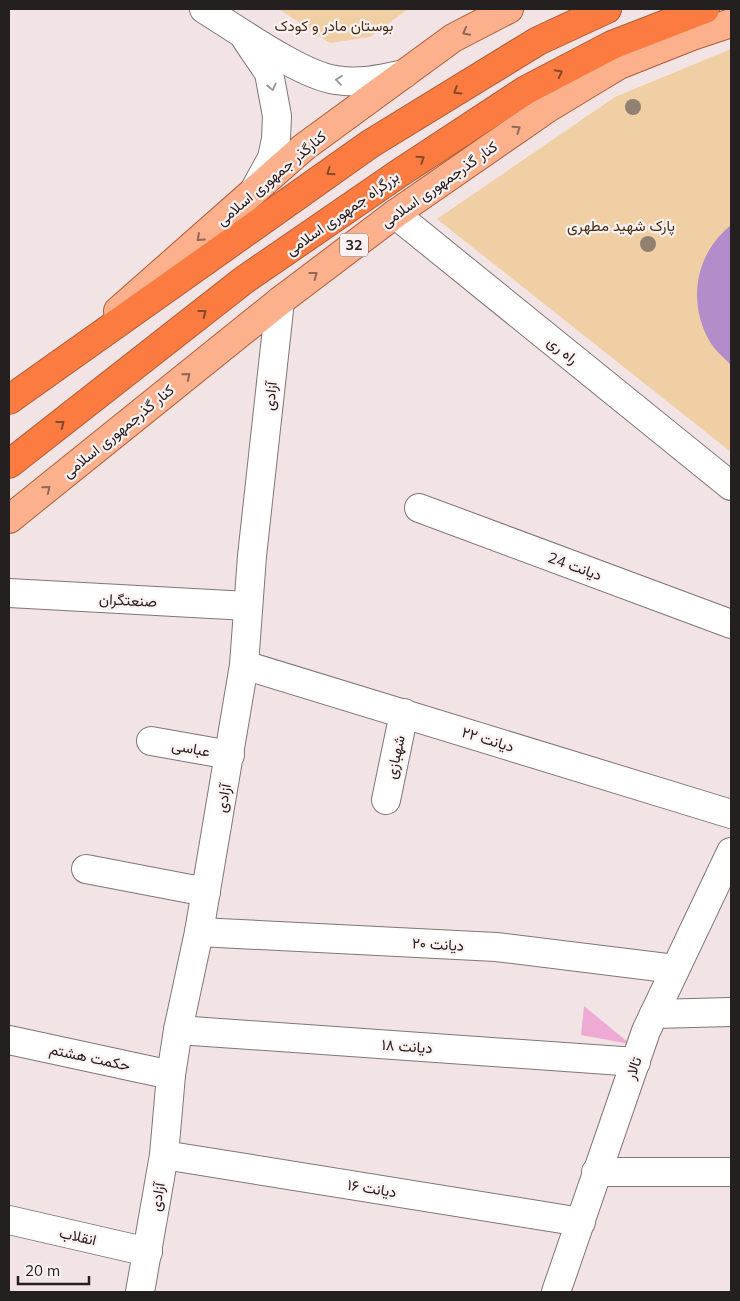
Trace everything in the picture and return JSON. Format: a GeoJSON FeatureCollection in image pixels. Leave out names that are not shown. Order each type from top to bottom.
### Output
{"type":"FeatureCollection","features":[{"type":"Feature","properties":{"kind":"highway"},"geometry":{"type":"LineString","coordinates":[[9,400],[370,144],[538,41],[607,9]]}},
{"type":"Feature","properties":{"kind":"highway","name":"بزرگراه جمهوری اسلامی"},"geometry":{"type":"LineString","coordinates":[[9,464],[244,280],[526,90],[612,46],[704,9]]}},
{"type":"Feature","properties":{"kind":"main road","name":"کنارگذر جمهوری اسلامی"},"geometry":{"type":"LineString","coordinates":[[51,370],[304,147],[453,38],[509,9]]}},
{"type":"Feature","properties":{"kind":"main road","name":"کنار گذرجمهوری اسلامی"},"geometry":{"type":"LineString","coordinates":[[9,520],[280,301],[395,214],[548,108],[619,65],[692,36],[731,24]]}},
{"type":"Feature","properties":{"kind":"street"},"geometry":{"type":"LineString","coordinates":[[204,9],[287,60],[334,80],[365,82],[404,74]]}},
{"type":"Feature","properties":{"kind":"street"},"geometry":{"type":"LineString","coordinates":[[239,30],[269,73],[277,116],[276,139],[272,158],[255,189]]}},
{"type":"Feature","properties":{"kind":"street","name":"راه ری"},"geometry":{"type":"LineString","coordinates":[[395,214],[731,486]]}},
{"type":"Feature","properties":{"kind":"street","name":"آزادی"},"geometry":{"type":"LineString","coordinates":[[140,1292],[164,1155],[171,1075],[178,1030],[199,932],[244,665],[248,606],[280,301]]}},
{"type":"Feature","properties":{"kind":"street","name":"دیانت 24"},"geometry":{"type":"LineString","coordinates":[[419,508],[731,624]]}},
{"type":"Feature","properties":{"kind":"street","name":"صنعتگران"},"geometry":{"type":"LineString","coordinates":[[9,593],[248,606]]}},
{"type":"Feature","properties":{"kind":"street","name":"دیانت ۲۲"},"geometry":{"type":"LineString","coordinates":[[244,665],[731,814]]}},
{"type":"Feature","properties":{"kind":"street","name":"شهبازی"},"geometry":{"type":"LineString","coordinates":[[386,800],[404,714]]}},
{"type":"Feature","properties":{"kind":"street","name":"عباسی"},"geometry":{"type":"LineString","coordinates":[[151,741],[230,755]]}},
{"type":"Feature","properties":{"kind":"street","name":"تالار"},"geometry":{"type":"LineString","coordinates":[[556,1292],[596,1172],[654,1014],[675,969],[722,894],[731,852]]}},
{"type":"Feature","properties":{"kind":"street"},"geometry":{"type":"LineString","coordinates":[[86,869],[206,892]]}},
{"type":"Feature","properties":{"kind":"street","name":"دیانت ۲۰"},"geometry":{"type":"LineString","coordinates":[[199,932],[496,947],[675,969]]}},
{"type":"Feature","properties":{"kind":"street"},"geometry":{"type":"LineString","coordinates":[[654,1014],[731,1012]]}},
{"type":"Feature","properties":{"kind":"street","name":"دیانت ۱۸"},"geometry":{"type":"LineString","coordinates":[[178,1030],[636,1062]]}},
{"type":"Feature","properties":{"kind":"street","name":"حکمت هشتم"},"geometry":{"type":"LineString","coordinates":[[9,1040],[171,1075]]}},
{"type":"Feature","properties":{"kind":"street","name":"دیانت ۱۶"},"geometry":{"type":"LineString","coordinates":[[164,1155],[580,1222]]}},
{"type":"Feature","properties":{"kind":"street"},"geometry":{"type":"LineString","coordinates":[[596,1172],[731,1172]]}},
{"type":"Feature","properties":{"kind":"street","name":"انقلاب"},"geometry":{"type":"LineString","coordinates":[[9,1220],[148,1252]]}},
{"type":"Feature","properties":{"kind":"green space","name":"بوستان مادر و کودک"},"geometry":{"type":"Polygon","coordinates":[[[279,9],[408,9],[370,37],[330,43],[279,9]]]}},
{"type":"Feature","properties":{"kind":"green space","name":"پارک شهید مطهری"},"geometry":{"type":"Polygon","coordinates":[[[731,49],[731,452],[437,219],[615,97],[731,49]]]}},
{"type":"Feature","properties":{"kind":"shaded area"},"geometry":{"type":"Polygon","coordinates":[[[731,225],[731,365],[710,342],[703,327],[697,295],[698,279],[702,264],[709,250],[731,225]]]}},
{"type":"Feature","properties":{"kind":"building"},"geometry":{"type":"Polygon","coordinates":[[[584,1006],[630,1044],[581,1035],[584,1006]]]}}]}
